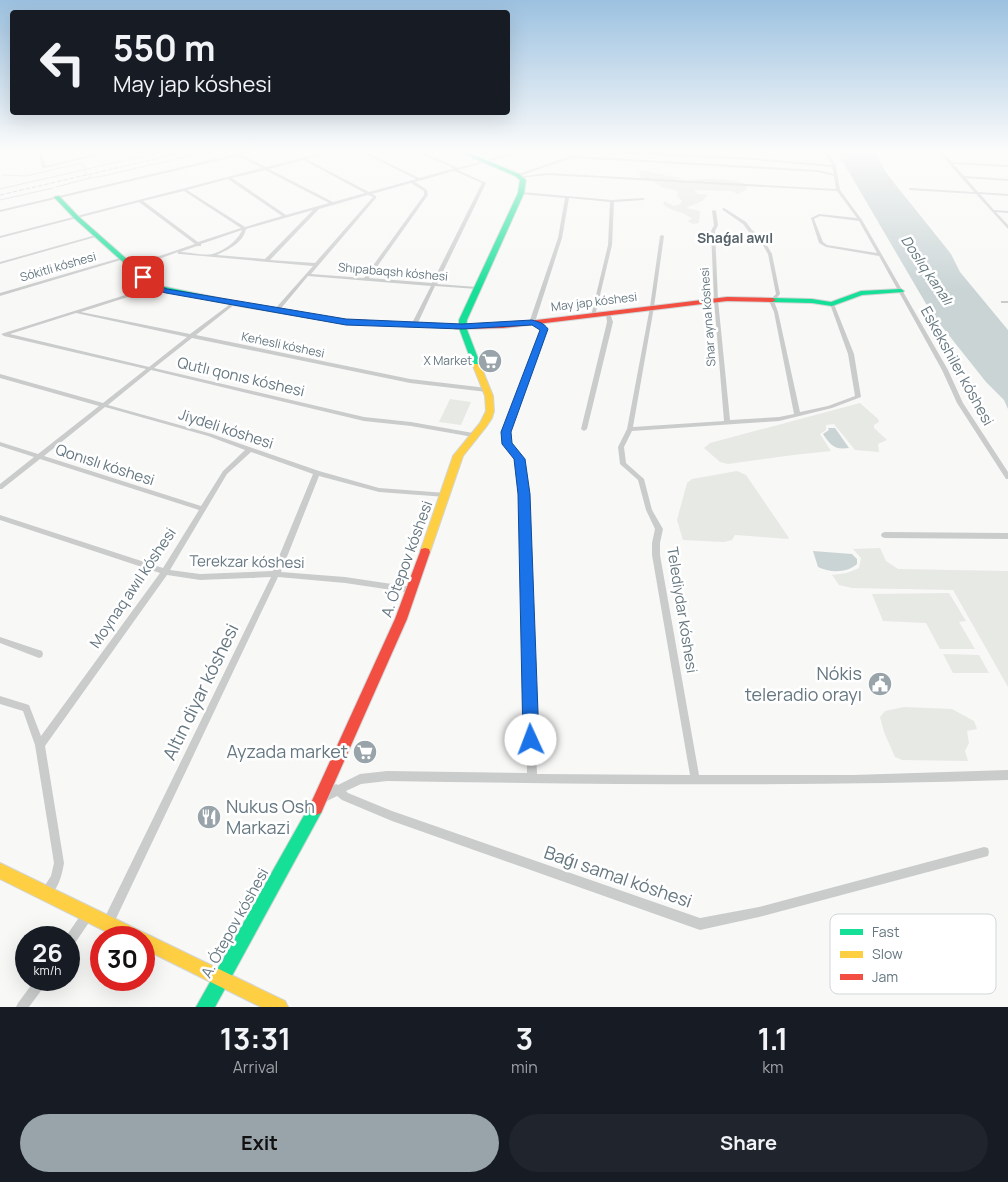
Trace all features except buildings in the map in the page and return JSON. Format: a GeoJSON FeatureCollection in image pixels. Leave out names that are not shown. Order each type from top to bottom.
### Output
{"type":"FeatureCollection","features":[{"type":"Feature","properties":{"kind":"street"},"geometry":{"type":"LineString","coordinates":[[0,211],[57,197],[76,217],[154,287],[2,335]]}},
{"type":"Feature","properties":{"kind":"street"},"geometry":{"type":"LineString","coordinates":[[0,237],[156,197]]}},
{"type":"Feature","properties":{"kind":"street"},"geometry":{"type":"LineString","coordinates":[[196,197],[244,228]]}},
{"type":"Feature","properties":{"kind":"street"},"geometry":{"type":"LineString","coordinates":[[257,197],[286,216]]}},
{"type":"Feature","properties":{"kind":"street"},"geometry":{"type":"LineString","coordinates":[[321,197],[332,203]]}},
{"type":"Feature","properties":{"kind":"street"},"geometry":{"type":"LineString","coordinates":[[132,267],[244,228],[354,197]]}},
{"type":"Feature","properties":{"kind":"street"},"geometry":{"type":"LineString","coordinates":[[276,311],[375,197]]}},
{"type":"Feature","properties":{"kind":"street"},"geometry":{"type":"LineString","coordinates":[[366,279],[425,197]]}},
{"type":"Feature","properties":{"kind":"street"},"geometry":{"type":"LineString","coordinates":[[414,325],[477,197]]}},
{"type":"Feature","properties":{"kind":"street"},"geometry":{"type":"LineString","coordinates":[[462,327],[463,320],[477,288],[519,197]]}},
{"type":"Feature","properties":{"kind":"street"},"geometry":{"type":"LineString","coordinates":[[532,778],[524,494],[520,459],[507,444],[506,432],[544,329],[540,325],[532,323],[560,238],[567,197],[612,200],[643,199]]}},
{"type":"Feature","properties":{"kind":"street","name":"Eskekshiler kóshesi"},"geometry":{"type":"LineString","coordinates":[[843,197],[860,220],[901,291],[945,370],[960,403],[1008,477]]}},
{"type":"Feature","properties":{"kind":"street"},"geometry":{"type":"LineString","coordinates":[[981,197],[1008,228]]}},
{"type":"Feature","properties":{"kind":"street"},"geometry":{"type":"LineString","coordinates":[[593,316],[610,245],[612,200]]}},
{"type":"Feature","properties":{"kind":"street"},"geometry":{"type":"LineString","coordinates":[[140,201],[199,245]]}},
{"type":"Feature","properties":{"kind":"street"},"geometry":{"type":"LineString","coordinates":[[266,260],[317,208]]}},
{"type":"Feature","properties":{"kind":"street"},"geometry":{"type":"LineString","coordinates":[[724,209],[745,223],[750,232],[763,242],[770,254],[778,294],[771,301],[776,312],[797,414]]}},
{"type":"Feature","properties":{"kind":"street","name":"Shar ayna kóshesi"},"geometry":{"type":"LineString","coordinates":[[714,210],[716,225],[713,231],[716,300],[727,423]]}},
{"type":"Feature","properties":{"kind":"street"},"geometry":{"type":"LineString","coordinates":[[993,211],[1008,212]]}},
{"type":"Feature","properties":{"kind":"street"},"geometry":{"type":"LineString","coordinates":[[860,220],[818,215],[812,220],[821,243],[826,246],[880,255]]}},
{"type":"Feature","properties":{"kind":"street"},"geometry":{"type":"LineString","coordinates":[[213,255],[227,249],[243,235],[244,228]]}},
{"type":"Feature","properties":{"kind":"street"},"geometry":{"type":"LineString","coordinates":[[0,263],[97,236]]}},
{"type":"Feature","properties":{"kind":"street","name":"Telediydar kóshesi"},"geometry":{"type":"LineString","coordinates":[[662,236],[652,307],[630,429],[621,447],[623,464],[641,479],[650,510],[659,529],[656,555],[695,778]]}},
{"type":"Feature","properties":{"kind":"street"},"geometry":{"type":"LineString","coordinates":[[178,252],[317,265]]}},
{"type":"Feature","properties":{"kind":"street","name":"Sókitli kóshesi"},"geometry":{"type":"LineString","coordinates":[[0,295],[122,259]]}},
{"type":"Feature","properties":{"kind":"street","name":"Shıpabaqsh kóshesi"},"geometry":{"type":"LineString","coordinates":[[307,275],[477,288]]}},
{"type":"Feature","properties":{"kind":"street","name":"May jap kóshesi"},"geometry":{"type":"LineString","coordinates":[[154,287],[233,304],[346,322],[462,327],[532,323],[716,300],[812,301],[832,304],[861,293],[901,291]]}},
{"type":"Feature","properties":{"kind":"street"},"geometry":{"type":"LineString","coordinates":[[0,487],[233,304]]}},
{"type":"Feature","properties":{"kind":"street"},"geometry":{"type":"LineString","coordinates":[[630,429],[778,419],[830,407],[858,397],[851,354],[832,304]]}},
{"type":"Feature","properties":{"kind":"street","name":"Keńesli kóshesi"},"geometry":{"type":"LineString","coordinates":[[76,312],[410,381],[487,390]]}},
{"type":"Feature","properties":{"kind":"street"},"geometry":{"type":"LineString","coordinates":[[584,430],[610,322],[608,314]]}},
{"type":"Feature","properties":{"kind":"street","name":"A. Ótepov kóshesi"},"geometry":{"type":"LineString","coordinates":[[205,1007],[320,800],[401,619],[446,495],[458,456],[464,445],[485,423],[489,415],[491,405],[487,390],[462,327]]}},
{"type":"Feature","properties":{"kind":"street","name":"Qutlı qonıs kóshesi"},"geometry":{"type":"LineString","coordinates":[[2,335],[364,418],[473,435]]}},
{"type":"Feature","properties":{"kind":"street","name":"Jiydeli kóshesi"},"geometry":{"type":"LineString","coordinates":[[0,376],[210,435],[317,473],[379,490],[446,495]]}},
{"type":"Feature","properties":{"kind":"street","name":"Qonıslı kóshesi"},"geometry":{"type":"LineString","coordinates":[[0,444],[202,509]]}},
{"type":"Feature","properties":{"kind":"street","name":"Moynaq awıl kóshesi"},"geometry":{"type":"LineString","coordinates":[[40,745],[165,572],[225,473],[250,449]]}},
{"type":"Feature","properties":{"kind":"street","name":"Altın diyar kóshesi"},"geometry":{"type":"LineString","coordinates":[[108,923],[276,574],[317,473]]}},
{"type":"Feature","properties":{"kind":"street","name":"Terekzar kóshesi"},"geometry":{"type":"LineString","coordinates":[[0,517],[165,572],[200,577],[276,574],[345,580],[412,590]]}},
{"type":"Feature","properties":{"kind":"street"},"geometry":{"type":"LineString","coordinates":[[884,534],[1008,536]]}},
{"type":"Feature","properties":{"kind":"street"},"geometry":{"type":"LineString","coordinates":[[0,640],[39,654]]}},
{"type":"Feature","properties":{"kind":"street"},"geometry":{"type":"LineString","coordinates":[[0,700],[26,708],[40,745],[59,863],[56,878],[45,893]]}},
{"type":"Feature","properties":{"kind":"street"},"geometry":{"type":"LineString","coordinates":[[320,800],[360,779],[387,776],[913,779],[1008,775]]}},
{"type":"Feature","properties":{"kind":"street","name":"Baǵı samal kóshesi"},"geometry":{"type":"LineString","coordinates":[[336,790],[345,797],[392,816],[700,924],[759,912],[984,852]]}},
{"type":"Feature","properties":{"kind":"street"},"geometry":{"type":"LineString","coordinates":[[0,871],[114,926]]}},
{"type":"Feature","properties":{"kind":"street"},"geometry":{"type":"LineString","coordinates":[[79,926],[88,913]]}},
{"type":"Feature","properties":{"kind":"street"},"geometry":{"type":"LineString","coordinates":[[155,945],[279,1007]]}},
{"type":"Feature","properties":{"kind":"street"},"geometry":{"type":"LineString","coordinates":[[22,1007],[34,991]]}},
{"type":"Feature","properties":{"kind":"shaded area"},"geometry":{"type":"Polygon","coordinates":[[[678,197],[706,197],[702,201],[686,208],[700,211],[699,223],[693,224],[687,221],[692,219],[663,204],[664,201],[674,206],[682,201],[678,197]]]}},
{"type":"Feature","properties":{"kind":"shaded area"},"geometry":{"type":"Polygon","coordinates":[[[450,399],[471,402],[461,425],[439,422],[450,399]]]}},
{"type":"Feature","properties":{"kind":"shaded area"},"geometry":{"type":"Polygon","coordinates":[[[860,403],[878,419],[879,422],[874,425],[874,428],[887,440],[878,444],[879,452],[855,450],[834,424],[826,425],[826,430],[820,434],[831,451],[728,464],[720,462],[704,448],[710,443],[860,403]]]}},
{"type":"Feature","properties":{"kind":"shaded area"},"geometry":{"type":"Polygon","coordinates":[[[737,471],[746,475],[789,538],[735,535],[732,540],[724,542],[683,540],[677,520],[687,483],[692,479],[737,471]]]}},
{"type":"Feature","properties":{"kind":"shaded area"},"geometry":{"type":"Polygon","coordinates":[[[880,548],[886,561],[898,569],[1008,571],[1008,687],[953,590],[852,588],[839,585],[832,575],[847,573],[859,568],[861,558],[853,549],[880,548]]]}},
{"type":"Feature","properties":{"kind":"shaded area"},"geometry":{"type":"Polygon","coordinates":[[[949,593],[966,621],[959,622],[975,649],[940,649],[926,623],[883,621],[872,594],[949,593]]]}},
{"type":"Feature","properties":{"kind":"shaded area"},"geometry":{"type":"Polygon","coordinates":[[[943,654],[979,655],[989,673],[953,673],[943,654]]]}},
{"type":"Feature","properties":{"kind":"shaded area"},"geometry":{"type":"Polygon","coordinates":[[[904,707],[952,709],[974,721],[977,729],[967,731],[969,743],[965,751],[968,761],[902,760],[895,757],[884,732],[880,717],[885,711],[904,707]]]}},
{"type":"Feature","properties":{"kind":"water","name":"Doslıq kanalı"},"geometry":{"type":"Polygon","coordinates":[[[864,197],[905,197],[951,254],[960,272],[1008,330],[1008,409],[1004,400],[986,382],[932,314],[864,197]]]}},
{"type":"Feature","properties":{"kind":"water"},"geometry":{"type":"Polygon","coordinates":[[[828,428],[835,428],[849,448],[837,448],[831,444],[823,434],[829,430],[828,428]]]}},
{"type":"Feature","properties":{"kind":"water"},"geometry":{"type":"Polygon","coordinates":[[[813,551],[852,554],[857,559],[857,564],[843,570],[823,569],[818,567],[813,551]]]}},
{"type":"Feature","properties":{"kind":"waterway"},"geometry":{"type":"LineString","coordinates":[[0,200],[13,197]]}},
{"type":"Feature","properties":{"kind":"traffic: fast"},"geometry":{"type":"LineString","coordinates":[[57,197],[76,217],[154,287],[233,303],[346,322],[456,327]]}},
{"type":"Feature","properties":{"kind":"traffic: fast"},"geometry":{"type":"LineString","coordinates":[[477,366],[462,327],[463,320],[519,197]]}},
{"type":"Feature","properties":{"kind":"traffic: fast"},"geometry":{"type":"LineString","coordinates":[[772,300],[812,301],[832,304],[861,293],[901,291]]}},
{"type":"Feature","properties":{"kind":"traffic: fast"},"geometry":{"type":"LineString","coordinates":[[205,1007],[316,808]]}},
{"type":"Feature","properties":{"kind":"traffic: slow"},"geometry":{"type":"LineString","coordinates":[[425,552],[458,456],[488,418],[490,411],[489,396],[477,366]]}},
{"type":"Feature","properties":{"kind":"traffic: slow"},"geometry":{"type":"LineString","coordinates":[[0,871],[113,926]]}},
{"type":"Feature","properties":{"kind":"traffic: slow"},"geometry":{"type":"LineString","coordinates":[[155,945],[279,1007]]}},
{"type":"Feature","properties":{"kind":"traffic: jam"},"geometry":{"type":"LineString","coordinates":[[456,327],[503,326],[727,299],[772,300]]}},
{"type":"Feature","properties":{"kind":"traffic: jam"},"geometry":{"type":"LineString","coordinates":[[316,808],[401,619],[425,552]]}},
{"type":"Feature","properties":{"kind":"place","name":"X Market"},"geometry":{"type":"Point","coordinates":[490,361]}},
{"type":"Feature","properties":{"kind":"place","name":"Nókis teleradio orayı"},"geometry":{"type":"Point","coordinates":[880,684]}},
{"type":"Feature","properties":{"kind":"place","name":"Ayzada market"},"geometry":{"type":"Point","coordinates":[365,752]}},
{"type":"Feature","properties":{"kind":"place","name":"Nukus Osh Markazi"},"geometry":{"type":"Point","coordinates":[209,817]}},
{"type":"Feature","properties":{"kind":"district","name":"Shaǵal awıl"},"geometry":{"type":"Point","coordinates":[735,238]}},
{"type":"Feature","properties":{"kind":"route"},"geometry":{"type":"LineString","coordinates":[[143,277],[154,287],[166,291],[346,322],[462,327],[532,323],[540,325],[544,329],[506,432],[507,444],[520,459],[524,494],[531,740]]}}]}
